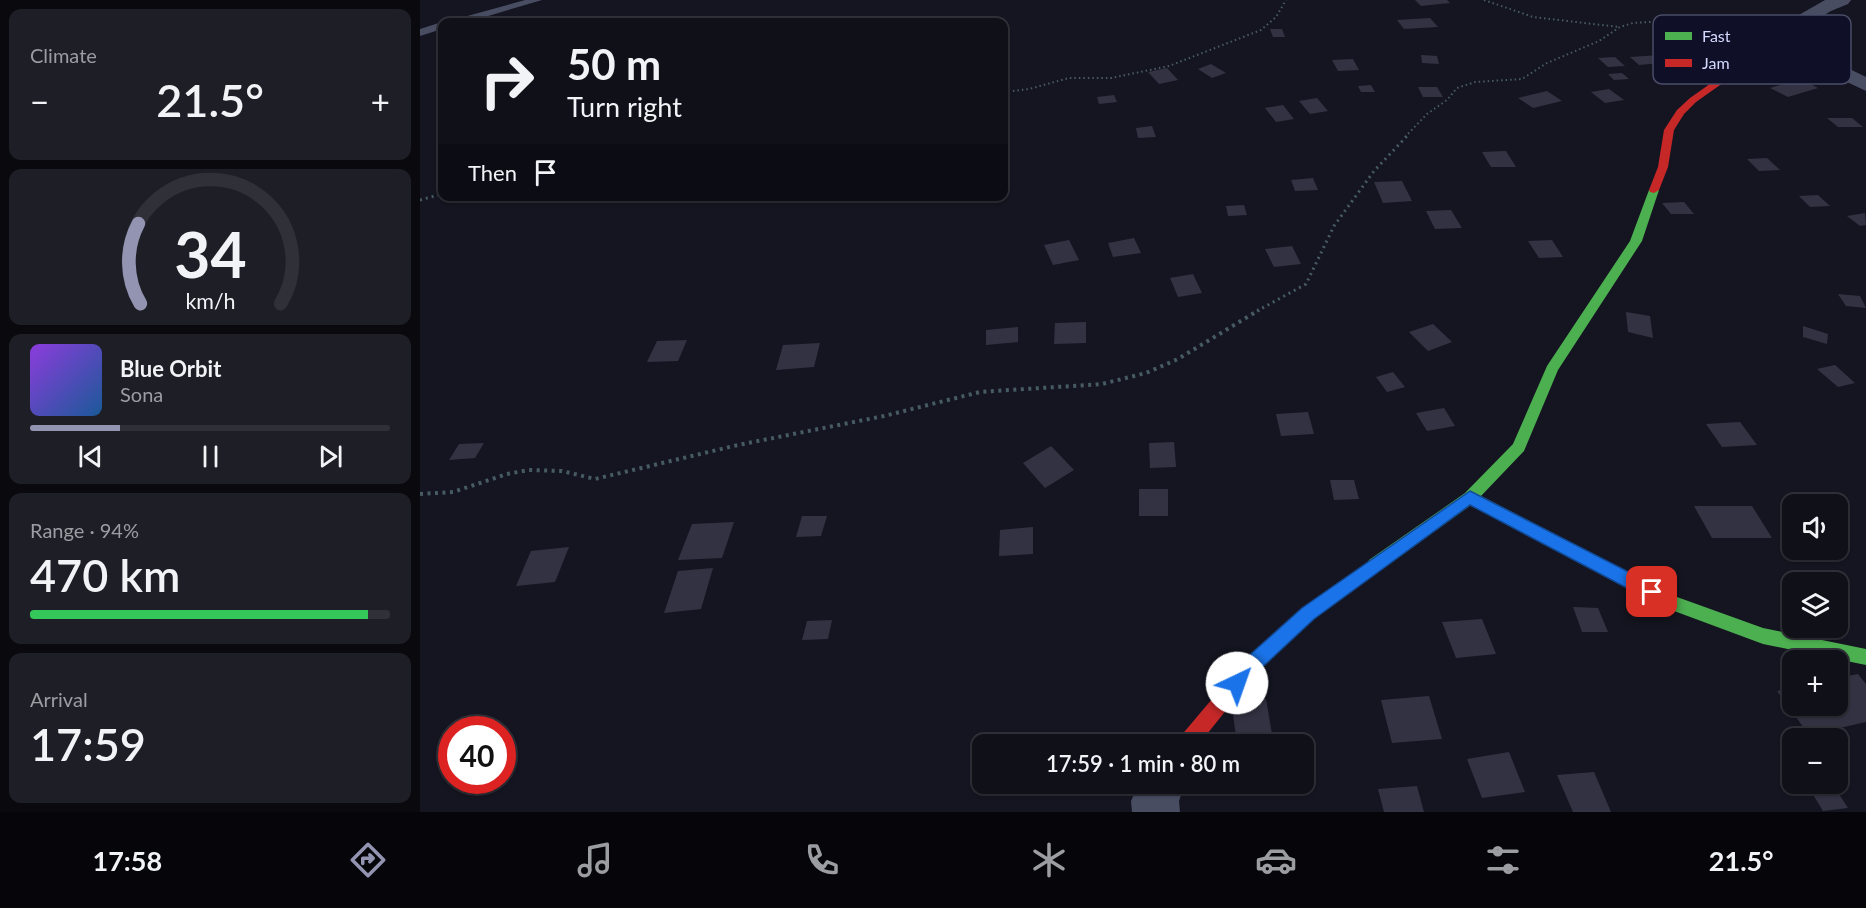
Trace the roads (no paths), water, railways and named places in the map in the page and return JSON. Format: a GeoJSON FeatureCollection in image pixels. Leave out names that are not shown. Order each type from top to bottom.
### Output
{"type":"FeatureCollection","features":[{"type":"Feature","properties":{"kind":"street"},"geometry":{"type":"LineString","coordinates":[[1811,15],[1842,0]]}},
{"type":"Feature","properties":{"kind":"street"},"geometry":{"type":"LineString","coordinates":[[1851,78],[1866,85]]}},
{"type":"Feature","properties":{"kind":"street"},"geometry":{"type":"LineString","coordinates":[[1195,734],[1250,667],[1308,614],[1470,497],[1519,447],[1552,369],[1636,241],[1663,167],[1669,130],[1680,112],[1716,84]]}},
{"type":"Feature","properties":{"kind":"street"},"geometry":{"type":"LineString","coordinates":[[1470,497],[1672,603],[1762,636],[1866,657]]}},
{"type":"Feature","properties":{"kind":"street"},"geometry":{"type":"LineString","coordinates":[[1156,812],[1155,801],[1158,794]]}},
{"type":"Feature","properties":{"kind":"lane"},"geometry":{"type":"LineString","coordinates":[[456,18],[494,0]]}},
{"type":"Feature","properties":{"kind":"lane"},"geometry":{"type":"LineString","coordinates":[[472,18],[537,0]]}},
{"type":"Feature","properties":{"kind":"lane"},"geometry":{"type":"LineString","coordinates":[[420,33],[438,28]]}}]}
